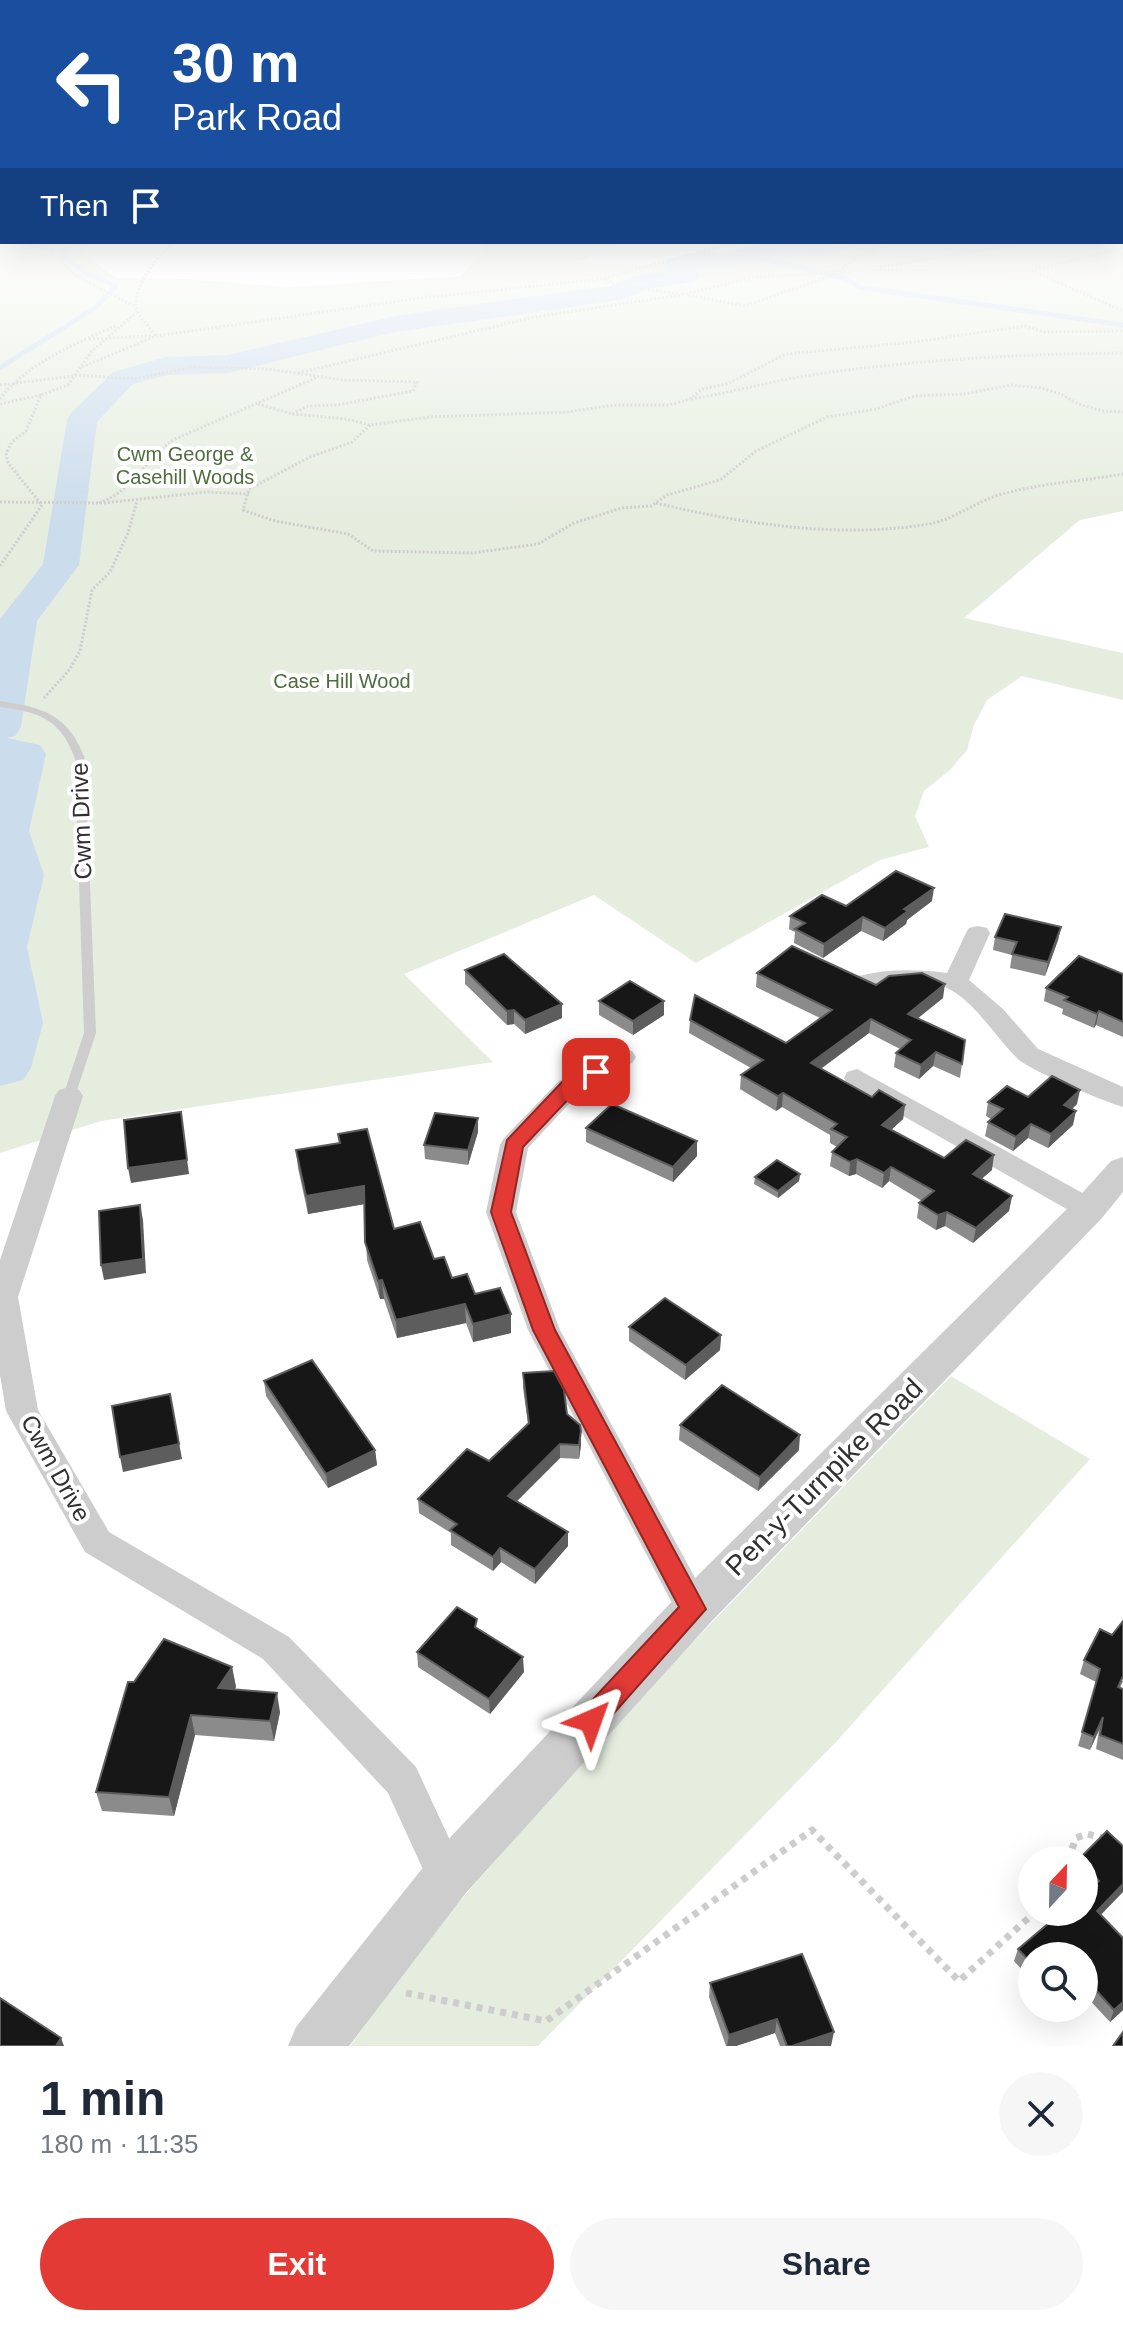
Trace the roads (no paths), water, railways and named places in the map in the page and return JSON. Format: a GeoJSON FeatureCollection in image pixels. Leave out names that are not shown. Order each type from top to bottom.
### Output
{"type":"FeatureCollection","features":[{"type":"Feature","properties":{"kind":"street"},"geometry":{"type":"LineString","coordinates":[[956,982],[978,933]]}},
{"type":"Feature","properties":{"kind":"street"},"geometry":{"type":"LineString","coordinates":[[867,981],[921,977],[956,982],[994,1015],[1029,1055],[1123,1098]]}},
{"type":"Feature","properties":{"kind":"street"},"geometry":{"type":"LineString","coordinates":[[623,1057],[569,1087],[514,1145],[501,1212],[544,1330],[694,1609]]}},
{"type":"Feature","properties":{"kind":"street"},"geometry":{"type":"LineString","coordinates":[[857,1078],[1089,1209]]}},
{"type":"Feature","properties":{"kind":"street","name":"Cwm Drive"},"geometry":{"type":"LineString","coordinates":[[69,1096],[3,1297],[22,1411],[97,1542],[276,1648],[402,1780],[447,1877]]}},
{"type":"Feature","properties":{"kind":"street","name":"Pen-y-Turnpike Road"},"geometry":{"type":"LineString","coordinates":[[315,2046],[447,1877],[694,1609],[1089,1209],[1123,1169]]}},
{"type":"Feature","properties":{"kind":"lane","name":"Cwm Drive"},"geometry":{"type":"LineString","coordinates":[[0,704],[34,709],[74,736],[80,759],[90,1033],[69,1096]]}},
{"type":"Feature","properties":{"kind":"waterway"},"geometry":{"type":"LineString","coordinates":[[0,368],[62,328]]}},
{"type":"Feature","properties":{"kind":"waterway"},"geometry":{"type":"LineString","coordinates":[[0,727],[18,620],[61,565],[82,420],[123,378],[166,366],[228,364],[376,328]]}},
{"type":"Feature","properties":{"kind":"waterway"},"geometry":{"type":"LineString","coordinates":[[0,749],[25,754],[6,831],[21,875],[2,947],[17,1023],[4,1068],[0,1069]]}},
{"type":"Feature","properties":{"kind":"park label","name":"Cwm George & Casehill Woods"},"geometry":{"type":"Point","coordinates":[185,466]}},
{"type":"Feature","properties":{"kind":"park label","name":"Case Hill Wood"},"geometry":{"type":"Point","coordinates":[342,681]}}]}
